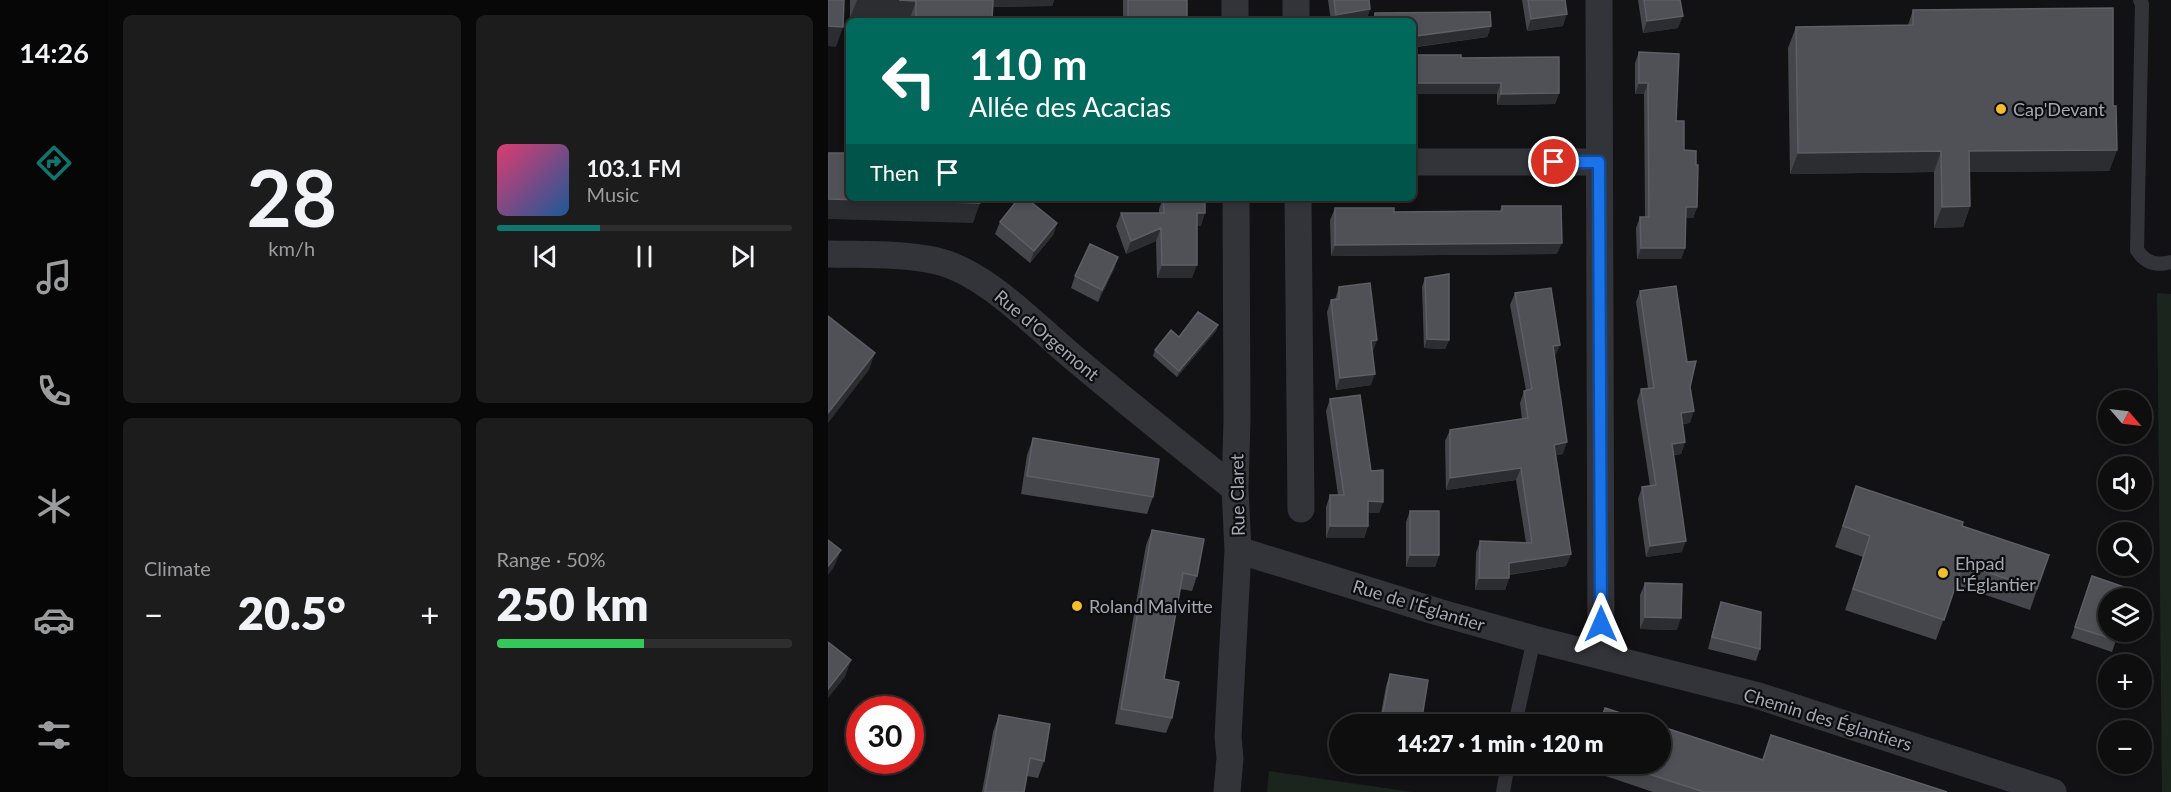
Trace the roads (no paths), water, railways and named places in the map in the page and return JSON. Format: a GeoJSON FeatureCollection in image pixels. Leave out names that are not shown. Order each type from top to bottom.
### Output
{"type":"FeatureCollection","features":[{"type":"Feature","properties":{"kind":"street"},"geometry":{"type":"LineString","coordinates":[[1235,0],[1235,18]]}},
{"type":"Feature","properties":{"kind":"street"},"geometry":{"type":"LineString","coordinates":[[1296,0],[1296,18]]}},
{"type":"Feature","properties":{"kind":"street"},"geometry":{"type":"LineString","coordinates":[[1599,0],[1601,656]]}},
{"type":"Feature","properties":{"kind":"street"},"geometry":{"type":"LineString","coordinates":[[1416,162],[1599,162]]}},
{"type":"Feature","properties":{"kind":"street","name":"Rue Claret"},"geometry":{"type":"LineString","coordinates":[[1227,792],[1238,550],[1235,489],[1236,201]]}},
{"type":"Feature","properties":{"kind":"street"},"geometry":{"type":"LineString","coordinates":[[1299,201],[1301,509]]}},
{"type":"Feature","properties":{"kind":"street","name":"Rue d'Orgemont"},"geometry":{"type":"LineString","coordinates":[[828,254],[896,256],[938,262],[970,274],[999,295],[1235,489]]}},
{"type":"Feature","properties":{"kind":"street","name":"Rue de l'Églantier"},"geometry":{"type":"LineString","coordinates":[[1238,550],[1438,612],[1601,656]]}},
{"type":"Feature","properties":{"kind":"street","name":"Chemin des Églantiers"},"geometry":{"type":"LineString","coordinates":[[1601,656],[1759,696],[2053,792]]}},
{"type":"Feature","properties":{"kind":"lane"},"geometry":{"type":"LineString","coordinates":[[2140,0],[2142,4],[2137,250],[2143,259],[2161,265],[2171,262]]}},
{"type":"Feature","properties":{"kind":"lane"},"geometry":{"type":"LineString","coordinates":[[1517,714],[1534,639]]}},
{"type":"Feature","properties":{"kind":"lane"},"geometry":{"type":"LineString","coordinates":[[1503,792],[1506,774]]}},
{"type":"Feature","properties":{"kind":"place","name":"Cap'Devant"},"geometry":{"type":"Point","coordinates":[2001,109]}},
{"type":"Feature","properties":{"kind":"place","name":"Ehpad L'Églantier"},"geometry":{"type":"Point","coordinates":[1943,573]}},
{"type":"Feature","properties":{"kind":"place","name":"Roland Malvitte"},"geometry":{"type":"Point","coordinates":[1077,606]}}]}
